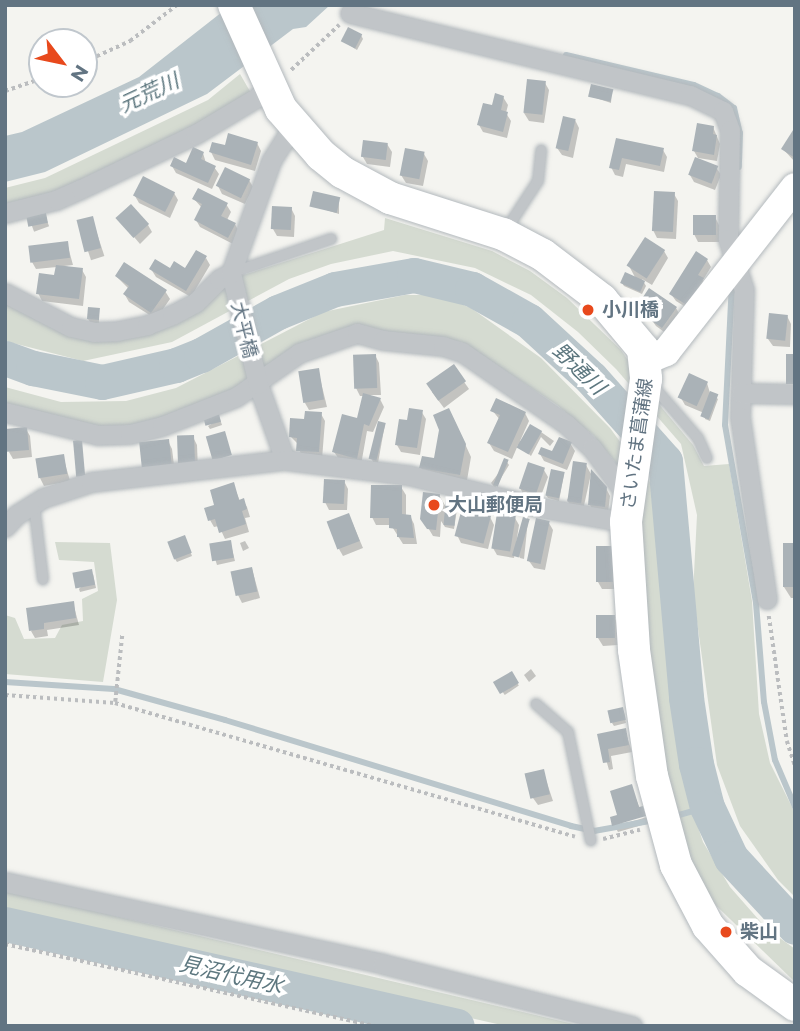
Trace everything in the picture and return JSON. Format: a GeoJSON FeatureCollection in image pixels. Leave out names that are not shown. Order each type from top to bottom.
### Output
{"type":"FeatureCollection","features":[{"type":"Feature","properties":{"kind":"main road","name":"さいたま菖蒲線"},"geometry":{"type":"LineString","coordinates":[[234,5],[269,85],[293,125],[321,155],[371,189],[415,207],[503,234],[543,255],[583,284],[636,339],[646,374],[627,501],[634,650],[641,719],[662,820],[676,865],[708,926],[748,971],[795,1005]]}},
{"type":"Feature","properties":{"kind":"street"},"geometry":{"type":"LineString","coordinates":[[350,13],[690,95],[723,111],[730,130],[728,239],[744,290],[740,417],[767,599]]}},
{"type":"Feature","properties":{"kind":"street"},"geometry":{"type":"LineString","coordinates":[[5,212],[56,200],[197,134],[269,85]]}},
{"type":"Feature","properties":{"kind":"street"},"geometry":{"type":"LineString","coordinates":[[5,293],[71,327],[94,332],[146,325],[172,316],[195,303],[219,279],[231,276],[271,161],[293,125]]}},
{"type":"Feature","properties":{"kind":"street"},"geometry":{"type":"LineString","coordinates":[[646,374],[795,187]]}},
{"type":"Feature","properties":{"kind":"street","name":"大平橋"},"geometry":{"type":"LineString","coordinates":[[231,276],[257,383],[285,460]]}},
{"type":"Feature","properties":{"kind":"street"},"geometry":{"type":"LineString","coordinates":[[5,412],[98,435],[130,434],[162,426],[236,397],[299,353],[357,334],[383,340],[443,346],[462,352],[566,424],[592,447],[627,501],[543,508],[408,475],[285,460],[91,482],[34,504],[5,527]]}},
{"type":"Feature","properties":{"kind":"street"},"geometry":{"type":"LineString","coordinates":[[741,393],[795,394]]}},
{"type":"Feature","properties":{"kind":"street"},"geometry":{"type":"LineString","coordinates":[[5,882],[383,964],[632,1026]]}},
{"type":"Feature","properties":{"kind":"lane"},"geometry":{"type":"LineString","coordinates":[[503,234],[538,181],[541,150]]}},
{"type":"Feature","properties":{"kind":"lane"},"geometry":{"type":"LineString","coordinates":[[231,276],[331,239]]}},
{"type":"Feature","properties":{"kind":"lane"},"geometry":{"type":"LineString","coordinates":[[646,374],[698,438],[707,458]]}},
{"type":"Feature","properties":{"kind":"lane"},"geometry":{"type":"LineString","coordinates":[[34,504],[43,579]]}},
{"type":"Feature","properties":{"kind":"lane"},"geometry":{"type":"LineString","coordinates":[[536,704],[568,732],[590,839]]}},
{"type":"Feature","properties":{"kind":"path"},"geometry":{"type":"LineString","coordinates":[[98,56],[130,41],[177,5]]}},
{"type":"Feature","properties":{"kind":"path"},"geometry":{"type":"LineString","coordinates":[[269,85],[350,13]]}},
{"type":"Feature","properties":{"kind":"path"},"geometry":{"type":"LineString","coordinates":[[5,91],[28,83]]}},
{"type":"Feature","properties":{"kind":"path"},"geometry":{"type":"LineString","coordinates":[[767,599],[787,741],[795,765]]}},
{"type":"Feature","properties":{"kind":"path"},"geometry":{"type":"LineString","coordinates":[[115,703],[122,635]]}},
{"type":"Feature","properties":{"kind":"path"},"geometry":{"type":"LineString","coordinates":[[5,695],[115,703],[590,839],[662,820]]}},
{"type":"Feature","properties":{"kind":"path"},"geometry":{"type":"LineString","coordinates":[[5,944],[376,1026]]}},
{"type":"Feature","properties":{"kind":"shaded area"},"geometry":{"type":"Polygon","coordinates":[[[240,74],[251,93],[210,117],[60,192],[5,207],[5,188],[45,178],[208,100],[240,74]]]}},
{"type":"Feature","properties":{"kind":"shaded area"},"geometry":{"type":"Polygon","coordinates":[[[385,218],[492,251],[530,271],[567,298],[621,350],[652,396],[693,445],[704,466],[729,464],[752,601],[759,714],[770,763],[795,813],[795,897],[778,880],[740,826],[717,765],[693,593],[697,515],[681,444],[616,369],[578,332],[531,295],[475,268],[393,251],[331,264],[289,279],[172,342],[83,361],[5,341],[5,298],[123,337],[240,276],[384,230],[385,218]]]}},
{"type":"Feature","properties":{"kind":"shaded area"},"geometry":{"type":"Polygon","coordinates":[[[405,295],[439,295],[471,308],[541,358],[610,428],[652,485],[674,722],[688,797],[703,842],[730,887],[766,928],[795,949],[795,982],[698,888],[677,841],[641,638],[638,490],[594,436],[557,405],[462,342],[349,329],[250,387],[142,427],[80,427],[5,404],[5,387],[61,402],[126,401],[176,388],[323,312],[405,295]]]}},
{"type":"Feature","properties":{"kind":"shaded area"},"geometry":{"type":"Polygon","coordinates":[[[55,542],[110,543],[117,600],[103,682],[5,674],[5,615],[15,618],[24,639],[55,638],[62,625],[83,621],[82,599],[98,591],[94,562],[59,560],[55,542]]]}},
{"type":"Feature","properties":{"kind":"shaded area"},"geometry":{"type":"Polygon","coordinates":[[[5,890],[582,1026],[506,1026],[5,913],[5,890]]]}},
{"type":"Feature","properties":{"kind":"water","name":"元荒川"},"geometry":{"type":"Polygon","coordinates":[[[231,5],[330,5],[306,27],[293,29],[207,94],[45,172],[5,182],[5,136],[22,132],[139,77],[231,5]]]}},
{"type":"Feature","properties":{"kind":"building"},"geometry":{"type":"Polygon","coordinates":[[[348,27],[362,34],[355,49],[341,41],[348,27]]]}},
{"type":"Feature","properties":{"kind":"building"},"geometry":{"type":"Polygon","coordinates":[[[527,79],[546,81],[542,115],[523,113],[527,79]]]}},
{"type":"Feature","properties":{"kind":"building"},"geometry":{"type":"Polygon","coordinates":[[[591,84],[613,89],[610,102],[588,97],[591,84]]]}},
{"type":"Feature","properties":{"kind":"building"},"geometry":{"type":"Polygon","coordinates":[[[495,93],[504,96],[501,110],[508,112],[503,132],[477,125],[483,103],[492,105],[495,93]]]}},
{"type":"Feature","properties":{"kind":"building"},"geometry":{"type":"Polygon","coordinates":[[[563,116],[576,119],[568,151],[556,148],[563,116]]]}},
{"type":"Feature","properties":{"kind":"building"},"geometry":{"type":"Polygon","coordinates":[[[697,123],[714,126],[713,134],[717,135],[714,155],[692,151],[697,123]]]}},
{"type":"Feature","properties":{"kind":"building"},"geometry":{"type":"Polygon","coordinates":[[[795,127],[795,158],[781,149],[795,127]]]}},
{"type":"Feature","properties":{"kind":"building"},"geometry":{"type":"Polygon","coordinates":[[[228,133],[258,142],[251,165],[209,152],[212,142],[225,145],[228,133]]]}},
{"type":"Feature","properties":{"kind":"building"},"geometry":{"type":"Polygon","coordinates":[[[616,138],[664,148],[660,166],[622,158],[619,170],[609,168],[616,138]]]}},
{"type":"Feature","properties":{"kind":"building"},"geometry":{"type":"Polygon","coordinates":[[[363,140],[388,143],[386,160],[361,157],[363,140]]]}},
{"type":"Feature","properties":{"kind":"building"},"geometry":{"type":"Polygon","coordinates":[[[193,147],[204,152],[201,159],[216,166],[208,183],[170,166],[174,157],[186,163],[193,147]]]}},
{"type":"Feature","properties":{"kind":"building"},"geometry":{"type":"Polygon","coordinates":[[[405,148],[425,152],[419,179],[400,175],[405,148]]]}},
{"type":"Feature","properties":{"kind":"building"},"geometry":{"type":"Polygon","coordinates":[[[695,157],[718,166],[712,184],[688,175],[695,157]]]}},
{"type":"Feature","properties":{"kind":"building"},"geometry":{"type":"Polygon","coordinates":[[[225,167],[250,179],[241,198],[216,186],[225,167]]]}},
{"type":"Feature","properties":{"kind":"building"},"geometry":{"type":"Polygon","coordinates":[[[143,176],[175,192],[165,212],[133,196],[143,176]]]}},
{"type":"Feature","properties":{"kind":"building"},"geometry":{"type":"Polygon","coordinates":[[[198,188],[228,203],[221,216],[236,223],[228,238],[194,220],[202,204],[192,199],[198,188]]]}},
{"type":"Feature","properties":{"kind":"building"},"geometry":{"type":"Polygon","coordinates":[[[313,191],[340,197],[337,213],[309,207],[313,191]]]}},
{"type":"Feature","properties":{"kind":"building"},"geometry":{"type":"Polygon","coordinates":[[[654,191],[675,192],[673,232],[652,231],[654,191]]]}},
{"type":"Feature","properties":{"kind":"building"},"geometry":{"type":"Polygon","coordinates":[[[131,204],[149,224],[133,238],[115,218],[131,204]]]}},
{"type":"Feature","properties":{"kind":"building"},"geometry":{"type":"Polygon","coordinates":[[[272,206],[292,207],[291,230],[271,229],[272,206]]]}},
{"type":"Feature","properties":{"kind":"building"},"geometry":{"type":"Polygon","coordinates":[[[46,213],[48,223],[28,227],[26,217],[46,213]]]}},
{"type":"Feature","properties":{"kind":"building"},"geometry":{"type":"Polygon","coordinates":[[[693,215],[716,215],[716,235],[693,235],[693,215]]]}},
{"type":"Feature","properties":{"kind":"building"},"geometry":{"type":"Polygon","coordinates":[[[93,216],[101,248],[84,252],[77,220],[93,216]]]}},
{"type":"Feature","properties":{"kind":"building"},"geometry":{"type":"Polygon","coordinates":[[[645,237],[665,250],[647,279],[626,266],[645,237]]]}},
{"type":"Feature","properties":{"kind":"building"},"geometry":{"type":"Polygon","coordinates":[[[68,241],[70,258],[30,263],[28,246],[68,241]]]}},
{"type":"Feature","properties":{"kind":"building"},"geometry":{"type":"Polygon","coordinates":[[[196,250],[207,256],[186,291],[149,269],[155,259],[170,268],[174,261],[185,268],[196,250]]]}},
{"type":"Feature","properties":{"kind":"building"},"geometry":{"type":"Polygon","coordinates":[[[696,251],[708,259],[698,275],[704,278],[687,305],[669,294],[696,251]]]}},
{"type":"Feature","properties":{"kind":"building"},"geometry":{"type":"Polygon","coordinates":[[[124,262],[167,290],[151,313],[123,294],[129,286],[115,276],[124,262]]]}},
{"type":"Feature","properties":{"kind":"building"},"geometry":{"type":"Polygon","coordinates":[[[56,265],[83,268],[79,299],[36,294],[39,273],[54,275],[56,265]]]}},
{"type":"Feature","properties":{"kind":"building"},"geometry":{"type":"Polygon","coordinates":[[[625,272],[645,281],[640,292],[620,283],[625,272]]]}},
{"type":"Feature","properties":{"kind":"building"},"geometry":{"type":"Polygon","coordinates":[[[649,288],[677,307],[662,328],[649,319],[653,313],[639,303],[649,288]]]}},
{"type":"Feature","properties":{"kind":"building"},"geometry":{"type":"Polygon","coordinates":[[[88,307],[100,308],[99,320],[87,319],[88,307]]]}},
{"type":"Feature","properties":{"kind":"building"},"geometry":{"type":"Polygon","coordinates":[[[769,313],[788,315],[785,341],[766,339],[769,313]]]}},
{"type":"Feature","properties":{"kind":"building"},"geometry":{"type":"Polygon","coordinates":[[[376,354],[377,388],[354,389],[353,355],[376,354]]]}},
{"type":"Feature","properties":{"kind":"building"},"geometry":{"type":"Polygon","coordinates":[[[786,354],[795,354],[795,384],[786,384],[786,354]]]}},
{"type":"Feature","properties":{"kind":"building"},"geometry":{"type":"Polygon","coordinates":[[[454,364],[466,381],[438,401],[426,384],[454,364]]]}},
{"type":"Feature","properties":{"kind":"building"},"geometry":{"type":"Polygon","coordinates":[[[319,368],[324,400],[303,403],[298,371],[319,368]]]}},
{"type":"Feature","properties":{"kind":"building"},"geometry":{"type":"Polygon","coordinates":[[[689,373],[708,382],[697,406],[678,397],[689,373]]]}},
{"type":"Feature","properties":{"kind":"building"},"geometry":{"type":"Polygon","coordinates":[[[710,391],[718,394],[709,419],[700,416],[710,391]]]}},
{"type":"Feature","properties":{"kind":"building"},"geometry":{"type":"Polygon","coordinates":[[[363,393],[381,398],[369,426],[364,424],[357,459],[332,452],[342,414],[357,418],[363,393]]]}},
{"type":"Feature","properties":{"kind":"building"},"geometry":{"type":"Polygon","coordinates":[[[496,398],[526,412],[508,452],[487,443],[500,415],[490,411],[496,398]]]}},
{"type":"Feature","properties":{"kind":"building"},"geometry":{"type":"Polygon","coordinates":[[[409,408],[423,410],[417,448],[395,445],[399,419],[407,420],[409,408]]]}},
{"type":"Feature","properties":{"kind":"building"},"geometry":{"type":"Polygon","coordinates":[[[449,408],[466,444],[460,475],[419,468],[422,456],[434,458],[439,430],[433,415],[449,408]]]}},
{"type":"Feature","properties":{"kind":"building"},"geometry":{"type":"Polygon","coordinates":[[[305,411],[322,412],[319,452],[296,451],[297,438],[289,437],[290,418],[304,419],[305,411]]]}},
{"type":"Feature","properties":{"kind":"building"},"geometry":{"type":"Polygon","coordinates":[[[219,414],[221,422],[205,426],[203,418],[219,414]]]}},
{"type":"Feature","properties":{"kind":"building"},"geometry":{"type":"Polygon","coordinates":[[[378,421],[386,423],[376,461],[369,459],[378,421]]]}},
{"type":"Feature","properties":{"kind":"building"},"geometry":{"type":"Polygon","coordinates":[[[530,424],[542,431],[529,454],[516,447],[530,424]]]}},
{"type":"Feature","properties":{"kind":"building"},"geometry":{"type":"Polygon","coordinates":[[[27,427],[29,450],[7,452],[5,429],[27,427]]]}},
{"type":"Feature","properties":{"kind":"building"},"geometry":{"type":"Polygon","coordinates":[[[225,431],[232,455],[213,461],[206,437],[225,431]]]}},
{"type":"Feature","properties":{"kind":"building"},"geometry":{"type":"Polygon","coordinates":[[[194,435],[195,463],[178,464],[177,436],[194,435]]]}},
{"type":"Feature","properties":{"kind":"building"},"geometry":{"type":"Polygon","coordinates":[[[559,437],[572,442],[563,464],[538,454],[541,447],[552,451],[559,437]]]}},
{"type":"Feature","properties":{"kind":"building"},"geometry":{"type":"Polygon","coordinates":[[[169,439],[172,466],[142,469],[139,442],[169,439]]]}},
{"type":"Feature","properties":{"kind":"building"},"geometry":{"type":"Polygon","coordinates":[[[82,440],[85,476],[76,477],[73,441],[82,440]]]}},
{"type":"Feature","properties":{"kind":"building"},"geometry":{"type":"Polygon","coordinates":[[[64,454],[67,474],[38,478],[35,459],[64,454]]]}},
{"type":"Feature","properties":{"kind":"building"},"geometry":{"type":"Polygon","coordinates":[[[504,458],[509,460],[498,487],[493,485],[504,458]]]}},
{"type":"Feature","properties":{"kind":"building"},"geometry":{"type":"Polygon","coordinates":[[[573,461],[587,463],[581,504],[567,502],[573,461]]]}},
{"type":"Feature","properties":{"kind":"building"},"geometry":{"type":"Polygon","coordinates":[[[528,462],[545,468],[536,494],[519,488],[528,462]]]}},
{"type":"Feature","properties":{"kind":"building"},"geometry":{"type":"Polygon","coordinates":[[[551,469],[565,472],[559,498],[545,495],[551,469]]]}},
{"type":"Feature","properties":{"kind":"building"},"geometry":{"type":"Polygon","coordinates":[[[591,469],[607,487],[605,507],[588,505],[591,469]]]}},
{"type":"Feature","properties":{"kind":"building"},"geometry":{"type":"Polygon","coordinates":[[[324,479],[345,480],[344,504],[323,503],[324,479]]]}},
{"type":"Feature","properties":{"kind":"building"},"geometry":{"type":"Polygon","coordinates":[[[234,482],[239,500],[244,498],[247,509],[242,511],[246,524],[219,533],[215,519],[208,521],[204,508],[214,505],[210,490],[234,482]]]}},
{"type":"Feature","properties":{"kind":"building"},"geometry":{"type":"Polygon","coordinates":[[[371,485],[402,485],[402,514],[411,515],[414,538],[397,537],[397,529],[389,528],[389,518],[370,518],[371,485]]]}},
{"type":"Feature","properties":{"kind":"building"},"geometry":{"type":"Polygon","coordinates":[[[423,492],[440,494],[436,530],[427,529],[420,519],[423,492]]]}},
{"type":"Feature","properties":{"kind":"building"},"geometry":{"type":"Polygon","coordinates":[[[446,497],[457,498],[455,526],[444,525],[446,497]]]}},
{"type":"Feature","properties":{"kind":"building"},"geometry":{"type":"Polygon","coordinates":[[[462,508],[491,516],[483,544],[454,536],[462,508]]]}},
{"type":"Feature","properties":{"kind":"building"},"geometry":{"type":"Polygon","coordinates":[[[349,513],[360,541],[337,550],[327,522],[349,513]]]}},
{"type":"Feature","properties":{"kind":"building"},"geometry":{"type":"Polygon","coordinates":[[[497,513],[516,516],[510,552],[491,549],[497,513]]]}},
{"type":"Feature","properties":{"kind":"building"},"geometry":{"type":"Polygon","coordinates":[[[523,517],[530,519],[519,557],[512,555],[523,517]]]}},
{"type":"Feature","properties":{"kind":"building"},"geometry":{"type":"Polygon","coordinates":[[[536,518],[550,521],[541,564],[527,561],[536,518]]]}},
{"type":"Feature","properties":{"kind":"building"},"geometry":{"type":"Polygon","coordinates":[[[185,535],[192,553],[174,560],[167,542],[185,535]]]}},
{"type":"Feature","properties":{"kind":"building"},"geometry":{"type":"Polygon","coordinates":[[[231,540],[234,558],[212,561],[209,543],[231,540]]]}},
{"type":"Feature","properties":{"kind":"building"},"geometry":{"type":"Polygon","coordinates":[[[783,543],[795,543],[795,587],[783,587],[783,543]]]}},
{"type":"Feature","properties":{"kind":"building"},"geometry":{"type":"Polygon","coordinates":[[[596,546],[613,546],[613,582],[596,582],[596,546]]]}},
{"type":"Feature","properties":{"kind":"building"},"geometry":{"type":"Polygon","coordinates":[[[252,567],[257,591],[236,596],[230,572],[252,567]]]}},
{"type":"Feature","properties":{"kind":"building"},"geometry":{"type":"Polygon","coordinates":[[[92,569],[95,585],[75,589],[72,573],[92,569]]]}},
{"type":"Feature","properties":{"kind":"building"},"geometry":{"type":"Polygon","coordinates":[[[74,601],[76,618],[44,623],[44,629],[29,631],[26,608],[74,601]]]}},
{"type":"Feature","properties":{"kind":"building"},"geometry":{"type":"Polygon","coordinates":[[[596,615],[615,615],[615,638],[596,638],[596,615]]]}},
{"type":"Feature","properties":{"kind":"building"},"geometry":{"type":"Polygon","coordinates":[[[512,671],[519,683],[500,694],[493,682],[512,671]]]}},
{"type":"Feature","properties":{"kind":"building"},"geometry":{"type":"Polygon","coordinates":[[[623,707],[626,720],[610,723],[607,711],[623,707]]]}},
{"type":"Feature","properties":{"kind":"building"},"geometry":{"type":"Polygon","coordinates":[[[626,728],[629,745],[608,749],[610,762],[603,763],[597,734],[626,728]]]}},
{"type":"Feature","properties":{"kind":"building"},"geometry":{"type":"Polygon","coordinates":[[[544,769],[550,794],[530,799],[525,773],[544,769]]]}},
{"type":"Feature","properties":{"kind":"building"},"geometry":{"type":"Polygon","coordinates":[[[632,784],[639,807],[643,806],[646,816],[612,826],[610,817],[617,815],[610,791],[632,784]]]}},
{"type":"Feature","properties":{"kind":"waterway"},"geometry":{"type":"LineString","coordinates":[[566,55],[694,85],[718,96],[734,108],[740,133],[739,167]]}},
{"type":"Feature","properties":{"kind":"waterway","name":"野通川"},"geometry":{"type":"LineString","coordinates":[[5,358],[33,368],[102,382],[176,365],[201,355],[278,312],[335,289],[414,275],[472,289],[529,321],[591,378],[665,461],[686,698],[696,764],[707,807],[731,858],[795,927]]}},
{"type":"Feature","properties":{"kind":"waterway"},"geometry":{"type":"LineString","coordinates":[[732,282],[725,425],[756,603],[764,702],[775,760],[795,807]]}},
{"type":"Feature","properties":{"kind":"waterway"},"geometry":{"type":"LineString","coordinates":[[5,682],[114,689],[594,831],[655,820]]}},
{"type":"Feature","properties":{"kind":"waterway"},"geometry":{"type":"LineString","coordinates":[[672,817],[707,807]]}},
{"type":"Feature","properties":{"kind":"waterway","name":"見沼代用水"},"geometry":{"type":"LineString","coordinates":[[5,924],[457,1026]]}},
{"type":"Feature","properties":{"kind":"place","name":"小川橋"},"geometry":{"type":"Point","coordinates":[588,310]}},
{"type":"Feature","properties":{"kind":"place","name":"大山郵便局"},"geometry":{"type":"Point","coordinates":[434,505]}},
{"type":"Feature","properties":{"kind":"place","name":"柴山"},"geometry":{"type":"Point","coordinates":[726,932]}}]}
